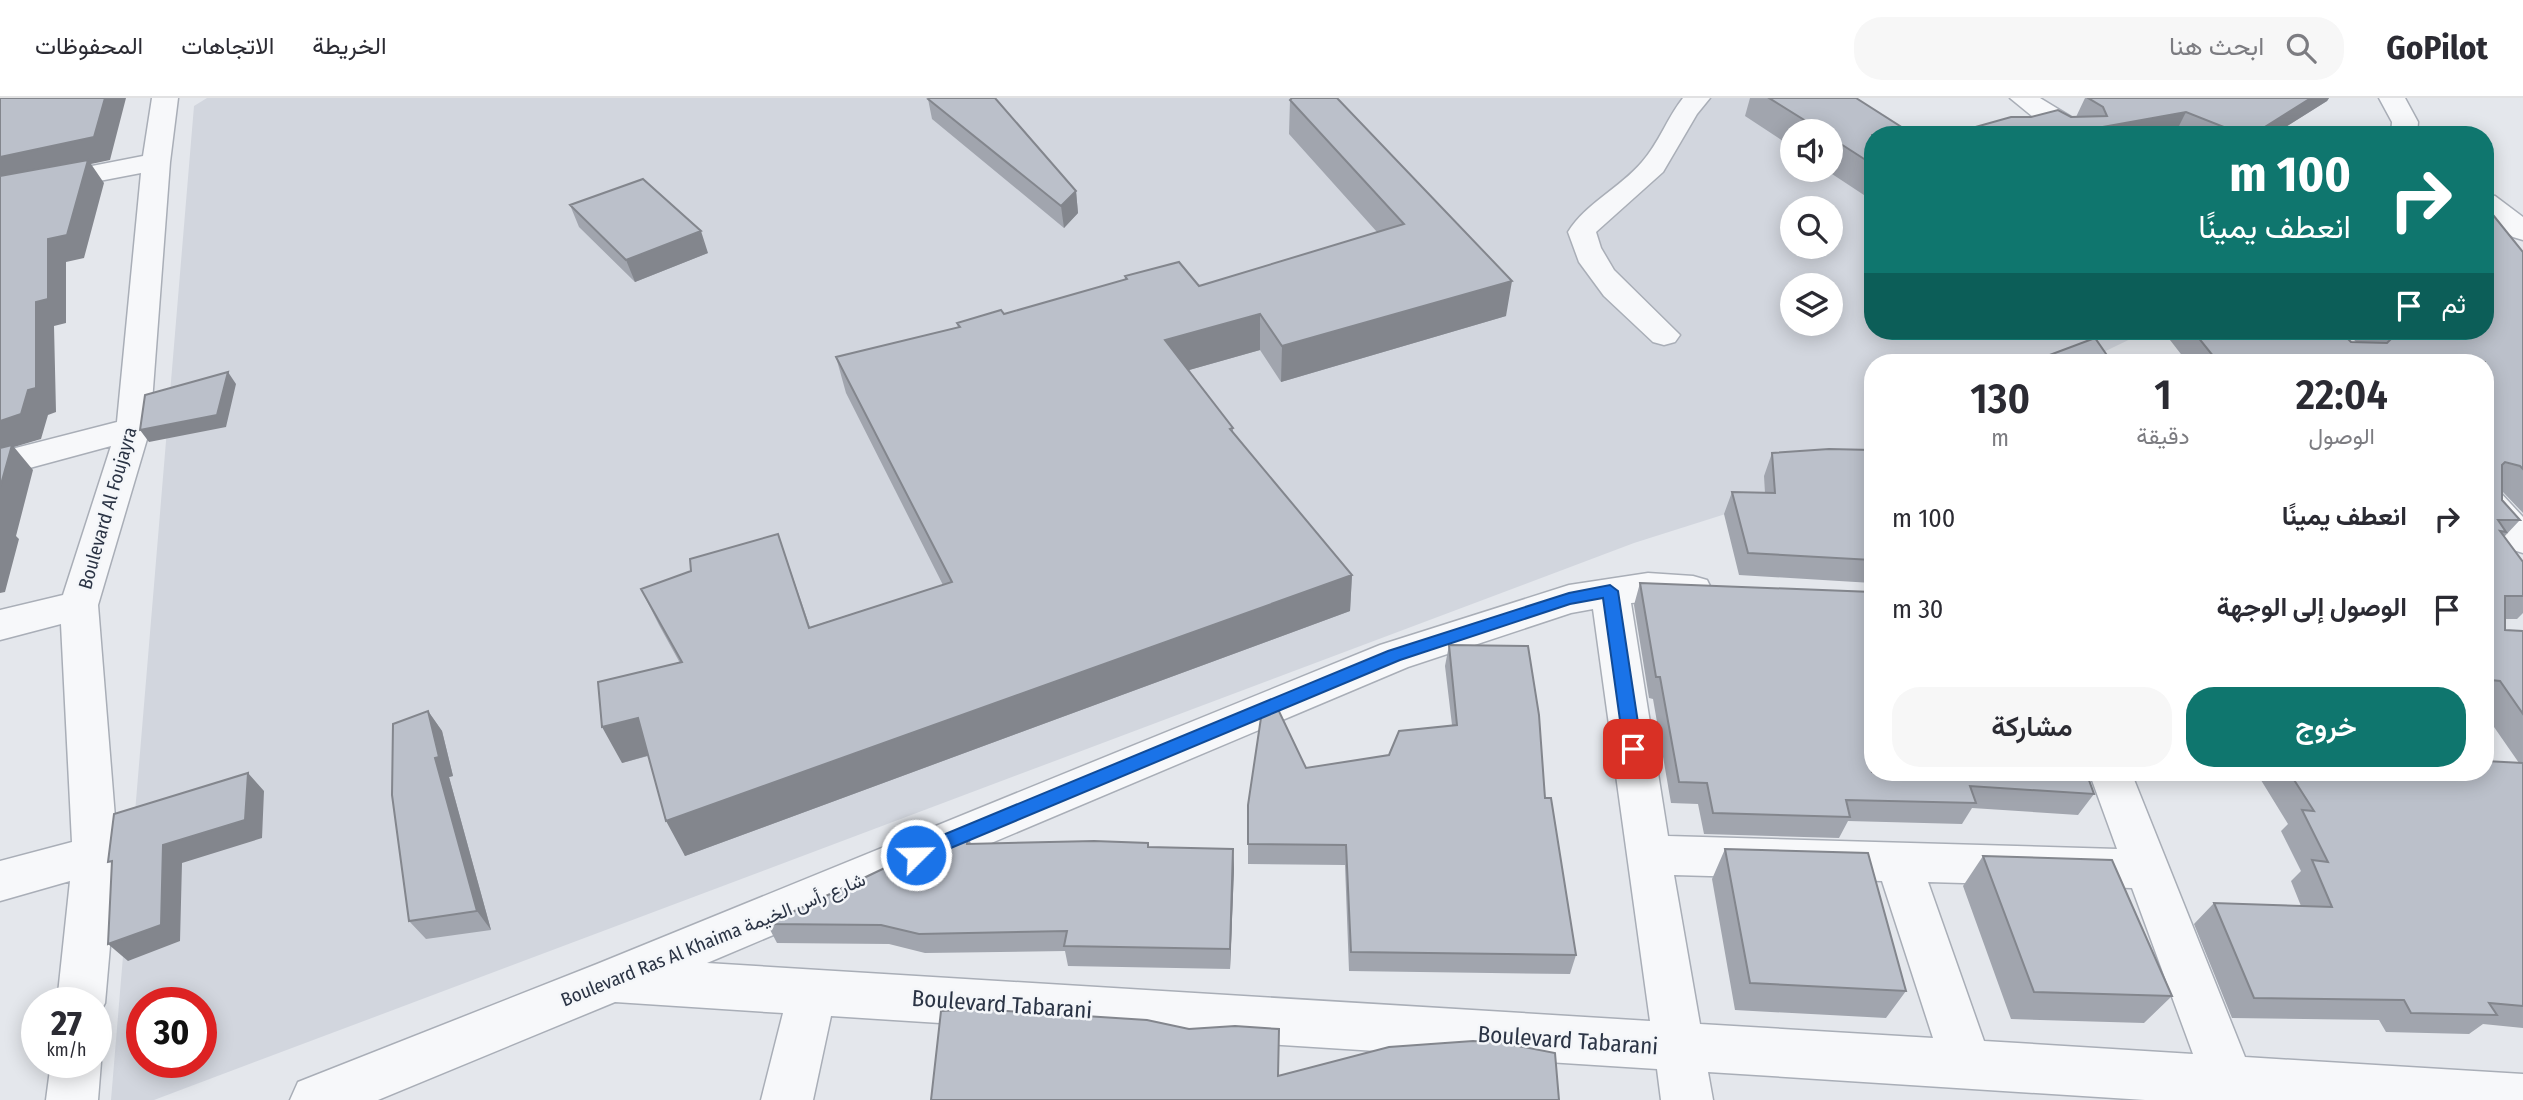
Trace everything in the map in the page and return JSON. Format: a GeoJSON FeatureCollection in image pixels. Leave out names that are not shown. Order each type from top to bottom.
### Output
{"type":"FeatureCollection","features":[{"type":"Feature","properties":{"kind":"street","name":"Boulevard Al Foujayra"},"geometry":{"type":"LineString","coordinates":[[83,987],[95,855],[79,606],[133,429],[156,162],[165,98]]}},
{"type":"Feature","properties":{"kind":"street"},"geometry":{"type":"LineString","coordinates":[[1664,335],[1614,290],[1590,256],[1582,232],[1586,225],[1617,201],[1653,166],[1674,137],[1685,110],[1697,98]]}},
{"type":"Feature","properties":{"kind":"street"},"geometry":{"type":"LineString","coordinates":[[2023,98],[2039,122],[2052,126]]}},
{"type":"Feature","properties":{"kind":"street"},"geometry":{"type":"LineString","coordinates":[[2392,98],[2405,126]]}},
{"type":"Feature","properties":{"kind":"street"},"geometry":{"type":"LineString","coordinates":[[0,192],[156,162]]}},
{"type":"Feature","properties":{"kind":"street"},"geometry":{"type":"LineString","coordinates":[[2494,209],[2523,231]]}},
{"type":"Feature","properties":{"kind":"street"},"geometry":{"type":"LineString","coordinates":[[0,464],[133,429]]}},
{"type":"Feature","properties":{"kind":"street"},"geometry":{"type":"LineString","coordinates":[[2494,509],[2523,540]]}},
{"type":"Feature","properties":{"kind":"street","name":"Boulevard Ras Al Khaima شارع رأس الخيمة"},"geometry":{"type":"LineString","coordinates":[[316,1100],[376,1087],[614,980],[1394,656],[1569,599],[1610,591],[1648,587],[1727,592]]}},
{"type":"Feature","properties":{"kind":"street"},"geometry":{"type":"LineString","coordinates":[[1610,591],[1687,1100]]}},
{"type":"Feature","properties":{"kind":"street"},"geometry":{"type":"LineString","coordinates":[[0,625],[79,606]]}},
{"type":"Feature","properties":{"kind":"street"},"geometry":{"type":"LineString","coordinates":[[2113,781],[2232,1090]]}},
{"type":"Feature","properties":{"kind":"street"},"geometry":{"type":"LineString","coordinates":[[0,881],[95,855]]}},
{"type":"Feature","properties":{"kind":"street"},"geometry":{"type":"LineString","coordinates":[[1648,855],[2147,869]]}},
{"type":"Feature","properties":{"kind":"street"},"geometry":{"type":"LineString","coordinates":[[1898,862],[1967,1064]]}},
{"type":"Feature","properties":{"kind":"street","name":"Boulevard Tabarani"},"geometry":{"type":"LineString","coordinates":[[614,980],[1967,1064],[2232,1090],[2523,1099]]}},
{"type":"Feature","properties":{"kind":"street"},"geometry":{"type":"LineString","coordinates":[[787,1100],[812,992]]}},
{"type":"Feature","properties":{"kind":"shaded area"},"geometry":{"type":"Polygon","coordinates":[[[207,98],[1804,98],[1839,119],[1780,119],[1780,182],[1843,182],[1843,122],[1864,134],[1864,340],[2128,340],[2100,354],[1864,354],[1864,469],[1858,472],[1634,543],[217,1076],[217,987],[126,987],[126,1078],[212,1078],[154,1100],[111,1100],[194,106],[207,98]]]}},
{"type":"Feature","properties":{"kind":"building"},"geometry":{"type":"Polygon","coordinates":[[[0,98],[105,98],[94,137],[0,157],[0,98]]]}},
{"type":"Feature","properties":{"kind":"building"},"geometry":{"type":"Polygon","coordinates":[[[995,98],[1076,191],[1061,206],[928,99],[995,98]]]}},
{"type":"Feature","properties":{"kind":"building"},"geometry":{"type":"Polygon","coordinates":[[[1337,98],[1512,281],[1282,346],[1260,314],[1165,340],[1233,428],[1230,429],[1352,575],[666,821],[638,718],[602,727],[598,682],[682,662],[641,589],[691,571],[690,559],[778,534],[809,628],[952,582],[836,357],[960,327],[957,323],[1001,310],[1004,314],[1179,262],[1199,286],[1404,224],[1290,100],[1337,98]]]}},
{"type":"Feature","properties":{"kind":"building"},"geometry":{"type":"Polygon","coordinates":[[[1769,98],[1856,98],[1900,126],[1864,126],[1864,159],[1843,145],[1843,119],[1803,119],[1769,98]]]}},
{"type":"Feature","properties":{"kind":"building"},"geometry":{"type":"Polygon","coordinates":[[[2088,98],[2311,98],[2266,126],[2221,126],[2186,112],[2108,126],[1979,126],[2011,117],[2031,117],[2058,110],[2071,117],[2107,116],[2103,107],[2088,98]]]}},
{"type":"Feature","properties":{"kind":"building"},"geometry":{"type":"Polygon","coordinates":[[[88,160],[67,235],[48,239],[48,299],[36,302],[36,388],[28,390],[21,414],[0,421],[0,176],[88,160]]]}},
{"type":"Feature","properties":{"kind":"building"},"geometry":{"type":"Polygon","coordinates":[[[643,179],[701,231],[626,260],[570,205],[643,179]]]}},
{"type":"Feature","properties":{"kind":"building"},"geometry":{"type":"Polygon","coordinates":[[[2494,216],[2523,252],[2523,469],[2505,462],[2502,465],[2502,500],[2520,520],[2498,520],[2506,532],[2500,531],[2523,562],[2523,596],[2505,596],[2505,630],[2523,631],[2523,714],[2500,681],[2494,680],[2494,354],[2212,354],[2200,340],[2349,340],[2387,343],[2390,340],[2494,340],[2494,216]]]}},
{"type":"Feature","properties":{"kind":"building"},"geometry":{"type":"Polygon","coordinates":[[[2090,340],[2096,340],[2106,354],[2052,354],[2090,340]]]}},
{"type":"Feature","properties":{"kind":"building"},"geometry":{"type":"Polygon","coordinates":[[[228,372],[217,415],[140,430],[145,395],[228,372]]]}},
{"type":"Feature","properties":{"kind":"building"},"geometry":{"type":"Polygon","coordinates":[[[12,445],[0,488],[0,448],[12,445]]]}},
{"type":"Feature","properties":{"kind":"building"},"geometry":{"type":"Polygon","coordinates":[[[1864,450],[1864,560],[1748,553],[1732,492],[1775,493],[1772,453],[1864,450]]]}},
{"type":"Feature","properties":{"kind":"building"},"geometry":{"type":"Polygon","coordinates":[[[1640,583],[1864,592],[1864,781],[2089,781],[2094,794],[1970,786],[1976,803],[1846,800],[1850,817],[1713,813],[1707,783],[1679,782],[1660,677],[1656,677],[1640,583]]]}},
{"type":"Feature","properties":{"kind":"building"},"geometry":{"type":"Polygon","coordinates":[[[1449,645],[1528,646],[1539,715],[1545,798],[1551,798],[1576,955],[1351,952],[1346,845],[1248,844],[1248,805],[1262,711],[1276,705],[1306,768],[1389,755],[1399,731],[1457,725],[1449,645]]]}},
{"type":"Feature","properties":{"kind":"building"},"geometry":{"type":"Polygon","coordinates":[[[428,711],[439,757],[435,758],[477,911],[409,921],[392,795],[393,724],[428,711]]]}},
{"type":"Feature","properties":{"kind":"building"},"geometry":{"type":"Polygon","coordinates":[[[2494,761],[2523,763],[2523,1006],[2489,1003],[2497,1015],[2411,1013],[2404,1000],[2254,998],[2214,903],[2332,907],[2312,860],[2328,862],[2302,810],[2314,811],[2295,781],[2494,781],[2494,761]]]}},
{"type":"Feature","properties":{"kind":"building"},"geometry":{"type":"Polygon","coordinates":[[[248,773],[245,820],[163,845],[161,925],[108,944],[112,861],[108,862],[114,814],[248,773]]]}},
{"type":"Feature","properties":{"kind":"building"},"geometry":{"type":"Polygon","coordinates":[[[968,834],[967,844],[1094,841],[1148,843],[1148,847],[1233,849],[1230,949],[1064,946],[1067,931],[919,934],[881,925],[767,924],[891,865],[968,834]]]}},
{"type":"Feature","properties":{"kind":"building"},"geometry":{"type":"Polygon","coordinates":[[[1725,849],[1868,853],[1906,991],[1750,983],[1725,849]]]}},
{"type":"Feature","properties":{"kind":"building"},"geometry":{"type":"Polygon","coordinates":[[[1983,856],[2112,860],[2172,996],[2034,992],[1983,856]]]}},
{"type":"Feature","properties":{"kind":"building"},"geometry":{"type":"Polygon","coordinates":[[[976,1009],[1147,1020],[1189,1029],[1235,1026],[1279,1029],[1278,1076],[1389,1047],[1473,1041],[1503,1043],[1555,1053],[1559,1100],[931,1100],[941,1011],[976,1009]]]}},
{"type":"Feature","properties":{"kind":"route"},"geometry":{"type":"LineString","coordinates":[[916,855],[1394,656],[1569,599],[1610,591],[1633,749]]}}]}
